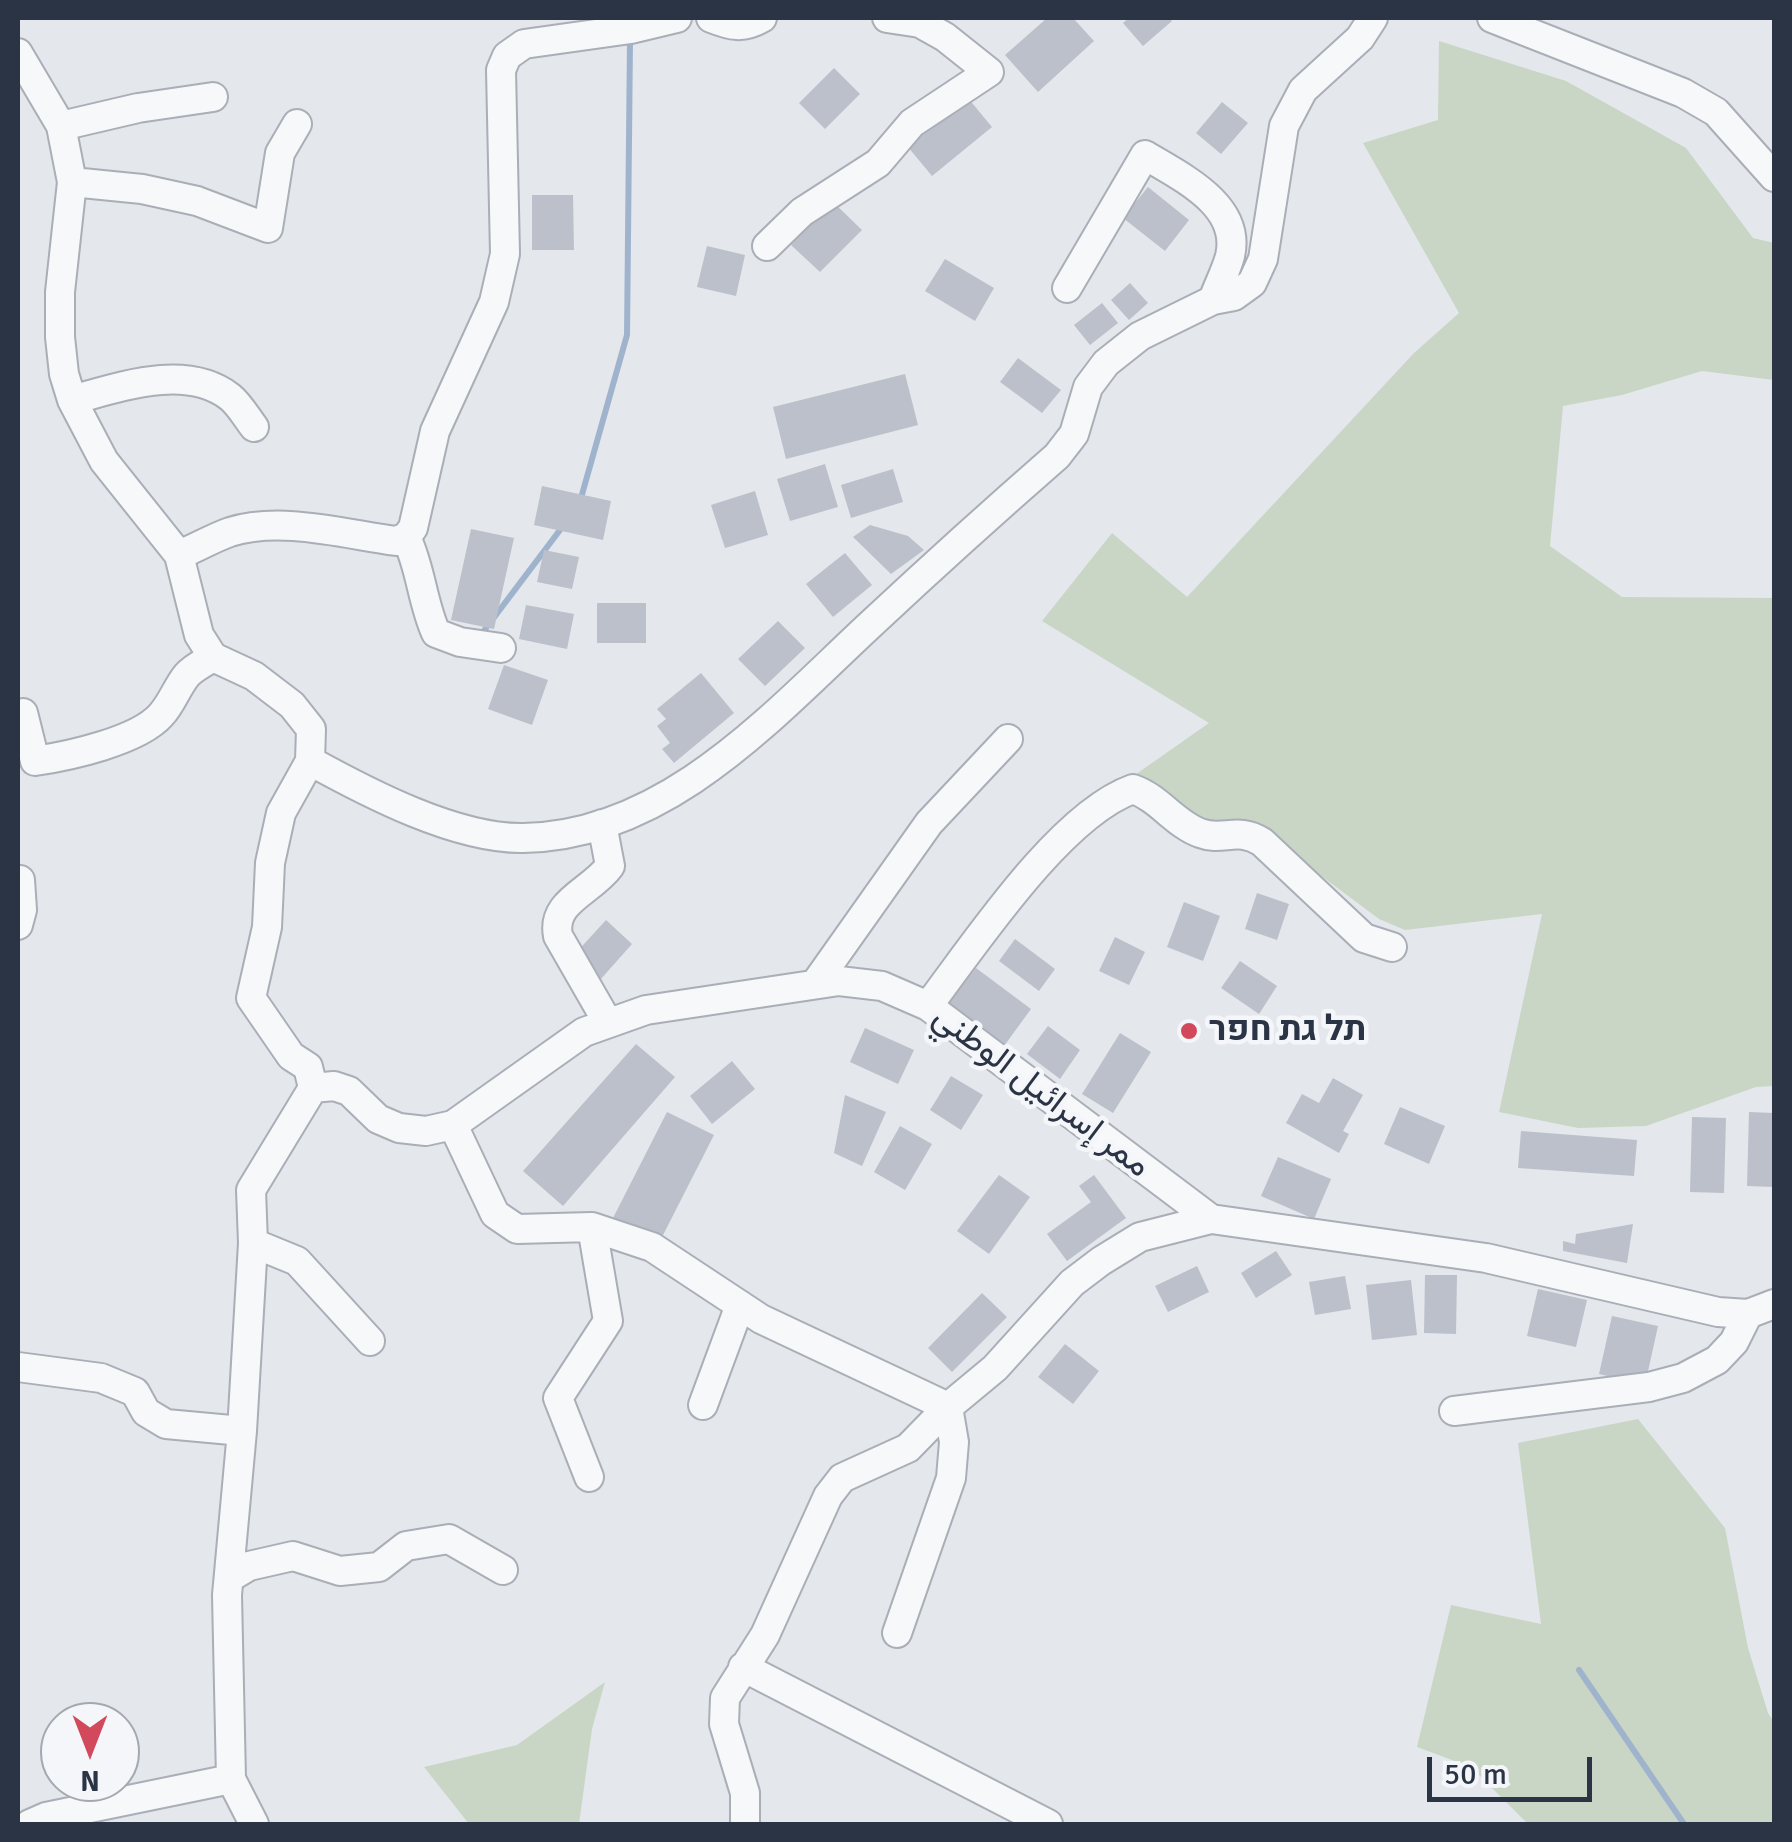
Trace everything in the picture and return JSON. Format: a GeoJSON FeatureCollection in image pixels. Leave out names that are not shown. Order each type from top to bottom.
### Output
{"type":"FeatureCollection","features":[{"type":"Feature","properties":{"kind":"street"},"geometry":{"type":"LineString","coordinates":[[180,555],[232,532],[264,527],[302,528],[396,541],[406,537],[413,528],[435,431],[500,284],[505,254],[502,70],[507,56],[524,44],[631,29],[677,18]]}},
{"type":"Feature","properties":{"kind":"street"},"geometry":{"type":"LineString","coordinates":[[711,18],[730,26],[748,26],[762,18]]}},
{"type":"Feature","properties":{"kind":"street"},"geometry":{"type":"LineString","coordinates":[[767,246],[802,212],[878,163],[912,123],[989,72],[945,37],[920,23],[887,18]]}},
{"type":"Feature","properties":{"kind":"street"},"geometry":{"type":"LineString","coordinates":[[310,761],[374,796],[462,828],[520,838],[566,834],[616,820],[705,773],[762,728],[1057,456],[1074,434],[1088,387],[1106,363],[1140,336],[1213,300],[1234,296],[1252,283],[1263,259],[1284,126],[1303,90],[1360,38],[1373,18]]}},
{"type":"Feature","properties":{"kind":"street"},"geometry":{"type":"LineString","coordinates":[[1492,18],[1684,92],[1716,112],[1774,177]]}},
{"type":"Feature","properties":{"kind":"street"},"geometry":{"type":"LineString","coordinates":[[18,53],[60,126],[72,182],[60,292],[62,355],[72,400],[104,461],[180,555],[199,635],[214,657],[254,676],[292,706],[310,729],[310,761],[281,813],[270,863],[267,927],[251,998],[291,1056],[308,1067],[313,1088],[252,1190],[253,1243],[242,1431],[229,1578],[231,1779],[254,1824]]}},
{"type":"Feature","properties":{"kind":"street"},"geometry":{"type":"LineString","coordinates":[[60,126],[138,108],[213,97]]}},
{"type":"Feature","properties":{"kind":"street"},"geometry":{"type":"LineString","coordinates":[[72,182],[196,201],[268,228],[280,153],[297,124]]}},
{"type":"Feature","properties":{"kind":"street"},"geometry":{"type":"LineString","coordinates":[[1067,288],[1145,155],[1177,174],[1226,216],[1232,233],[1230,255],[1213,300]]}},
{"type":"Feature","properties":{"kind":"street"},"geometry":{"type":"LineString","coordinates":[[72,400],[162,380],[198,381],[231,398],[254,427]]}},
{"type":"Feature","properties":{"kind":"street"},"geometry":{"type":"LineString","coordinates":[[406,537],[418,563],[427,612],[436,633],[460,642],[502,648]]}},
{"type":"Feature","properties":{"kind":"street"},"geometry":{"type":"LineString","coordinates":[[23,713],[35,761],[74,754],[158,720],[187,674],[214,657]]}},
{"type":"Feature","properties":{"kind":"street"},"geometry":{"type":"LineString","coordinates":[[816,984],[929,823],[1008,739]]}},
{"type":"Feature","properties":{"kind":"street"},"geometry":{"type":"LineString","coordinates":[[928,1006],[1026,878],[1069,832],[1133,790],[1146,794],[1195,832],[1207,836],[1248,833],[1364,938],[1392,947]]}},
{"type":"Feature","properties":{"kind":"street"},"geometry":{"type":"LineString","coordinates":[[602,824],[610,866],[600,879],[561,909],[555,921],[558,936],[608,1023]]}},
{"type":"Feature","properties":{"kind":"street"},"geometry":{"type":"LineString","coordinates":[[18,925],[22,910],[20,880]]}},
{"type":"Feature","properties":{"kind":"street","name":"ممر إسرائيل الوطني"},"geometry":{"type":"LineString","coordinates":[[452,1125],[584,1032],[608,1023],[646,1010],[840,980],[882,986],[928,1006],[1211,1218],[1486,1258],[1718,1312],[1748,1314],[1774,1304]]}},
{"type":"Feature","properties":{"kind":"street"},"geometry":{"type":"LineString","coordinates":[[313,1088],[334,1086],[349,1091],[378,1119],[399,1128],[426,1131],[452,1125],[495,1214],[517,1229],[592,1227],[652,1246],[761,1319],[948,1407]]}},
{"type":"Feature","properties":{"kind":"street"},"geometry":{"type":"LineString","coordinates":[[745,1824],[745,1793],[724,1724],[725,1698],[765,1635],[828,1496],[842,1478],[908,1448],[948,1407],[996,1368],[1072,1283],[1101,1260],[1140,1237],[1211,1218]]}},
{"type":"Feature","properties":{"kind":"street"},"geometry":{"type":"LineString","coordinates":[[589,1477],[558,1398],[608,1321],[592,1227]]}},
{"type":"Feature","properties":{"kind":"street"},"geometry":{"type":"LineString","coordinates":[[253,1243],[298,1260],[370,1341]]}},
{"type":"Feature","properties":{"kind":"street"},"geometry":{"type":"LineString","coordinates":[[704,1405],[740,1305]]}},
{"type":"Feature","properties":{"kind":"street"},"geometry":{"type":"LineString","coordinates":[[1454,1411],[1636,1389],[1683,1378],[1717,1360],[1734,1342],[1748,1314]]}},
{"type":"Feature","properties":{"kind":"street"},"geometry":{"type":"LineString","coordinates":[[18,1367],[101,1378],[135,1392],[146,1412],[166,1424],[242,1431]]}},
{"type":"Feature","properties":{"kind":"street"},"geometry":{"type":"LineString","coordinates":[[897,1633],[951,1478],[954,1442],[948,1407]]}},
{"type":"Feature","properties":{"kind":"street"},"geometry":{"type":"LineString","coordinates":[[229,1578],[249,1566],[294,1556],[340,1571],[379,1567],[406,1546],[450,1539],[503,1570]]}},
{"type":"Feature","properties":{"kind":"street"},"geometry":{"type":"LineString","coordinates":[[743,1667],[1048,1824]]}},
{"type":"Feature","properties":{"kind":"street"},"geometry":{"type":"LineString","coordinates":[[30,1824],[46,1817],[231,1779]]}},
{"type":"Feature","properties":{"kind":"green space"},"geometry":{"type":"Polygon","coordinates":[[[1439,41],[1566,81],[1686,148],[1753,238],[1774,243],[1774,380],[1702,371],[1622,395],[1563,406],[1550,546],[1622,597],[1774,598],[1774,1086],[1756,1087],[1646,1126],[1578,1128],[1499,1112],[1542,914],[1405,930],[1379,919],[1245,819],[1200,826],[1132,777],[1209,723],[1042,621],[1112,533],[1187,597],[1414,353],[1459,313],[1363,143],[1438,120],[1439,41]]]}},
{"type":"Feature","properties":{"kind":"green space"},"geometry":{"type":"Polygon","coordinates":[[[1638,1419],[1725,1528],[1748,1648],[1774,1722],[1774,1824],[1528,1824],[1471,1767],[1417,1747],[1451,1605],[1541,1624],[1518,1443],[1638,1419]]]}},
{"type":"Feature","properties":{"kind":"green space"},"geometry":{"type":"Polygon","coordinates":[[[605,1682],[592,1729],[579,1824],[469,1824],[424,1767],[517,1745],[605,1682]]]}},
{"type":"Feature","properties":{"kind":"building"},"geometry":{"type":"Polygon","coordinates":[[[1047,18],[1073,18],[1094,41],[1038,92],[1005,55],[1047,18]]]}},
{"type":"Feature","properties":{"kind":"building"},"geometry":{"type":"Polygon","coordinates":[[[1129,18],[1172,21],[1143,46],[1123,23],[1129,18]]]}},
{"type":"Feature","properties":{"kind":"building"},"geometry":{"type":"Polygon","coordinates":[[[834,68],[860,94],[825,129],[799,103],[834,68]]]}},
{"type":"Feature","properties":{"kind":"building"},"geometry":{"type":"Polygon","coordinates":[[[968,98],[992,127],[932,176],[908,147],[968,98]]]}},
{"type":"Feature","properties":{"kind":"building"},"geometry":{"type":"Polygon","coordinates":[[[1222,102],[1248,123],[1221,154],[1196,133],[1222,102]]]}},
{"type":"Feature","properties":{"kind":"building"},"geometry":{"type":"Polygon","coordinates":[[[1148,187],[1189,220],[1165,251],[1123,218],[1148,187]]]}},
{"type":"Feature","properties":{"kind":"building"},"geometry":{"type":"Polygon","coordinates":[[[532,195],[573,195],[574,250],[532,250],[532,195]]]}},
{"type":"Feature","properties":{"kind":"building"},"geometry":{"type":"Polygon","coordinates":[[[833,202],[862,230],[820,272],[791,245],[833,202]]]}},
{"type":"Feature","properties":{"kind":"building"},"geometry":{"type":"Polygon","coordinates":[[[707,246],[745,255],[736,296],[697,287],[707,246]]]}},
{"type":"Feature","properties":{"kind":"building"},"geometry":{"type":"Polygon","coordinates":[[[945,259],[994,288],[975,321],[925,291],[945,259]]]}},
{"type":"Feature","properties":{"kind":"building"},"geometry":{"type":"Polygon","coordinates":[[[1130,283],[1148,303],[1129,320],[1111,300],[1130,283]]]}},
{"type":"Feature","properties":{"kind":"building"},"geometry":{"type":"Polygon","coordinates":[[[1102,303],[1118,323],[1090,345],[1074,325],[1102,303]]]}},
{"type":"Feature","properties":{"kind":"building"},"geometry":{"type":"Polygon","coordinates":[[[1018,358],[1061,390],[1042,413],[1000,382],[1018,358]]]}},
{"type":"Feature","properties":{"kind":"building"},"geometry":{"type":"Polygon","coordinates":[[[905,374],[918,425],[786,459],[773,407],[905,374]]]}},
{"type":"Feature","properties":{"kind":"building"},"geometry":{"type":"Polygon","coordinates":[[[825,464],[838,507],[790,521],[777,479],[825,464]]]}},
{"type":"Feature","properties":{"kind":"building"},"geometry":{"type":"Polygon","coordinates":[[[893,469],[903,502],[851,518],[841,485],[893,469]]]}},
{"type":"Feature","properties":{"kind":"building"},"geometry":{"type":"Polygon","coordinates":[[[542,486],[611,501],[603,540],[534,525],[542,486]]]}},
{"type":"Feature","properties":{"kind":"building"},"geometry":{"type":"Polygon","coordinates":[[[755,491],[768,535],[725,548],[711,505],[755,491]]]}},
{"type":"Feature","properties":{"kind":"building"},"geometry":{"type":"Polygon","coordinates":[[[870,525],[908,536],[924,550],[891,574],[853,537],[870,525]]]}},
{"type":"Feature","properties":{"kind":"building"},"geometry":{"type":"Polygon","coordinates":[[[471,529],[514,538],[494,629],[451,620],[471,529]]]}},
{"type":"Feature","properties":{"kind":"building"},"geometry":{"type":"Polygon","coordinates":[[[544,550],[579,557],[572,589],[537,582],[544,550]]]}},
{"type":"Feature","properties":{"kind":"building"},"geometry":{"type":"Polygon","coordinates":[[[845,553],[872,585],[833,617],[806,584],[845,553]]]}},
{"type":"Feature","properties":{"kind":"building"},"geometry":{"type":"Polygon","coordinates":[[[597,603],[646,603],[646,643],[597,643],[597,603]]]}},
{"type":"Feature","properties":{"kind":"building"},"geometry":{"type":"Polygon","coordinates":[[[526,605],[574,614],[567,649],[519,639],[526,605]]]}},
{"type":"Feature","properties":{"kind":"building"},"geometry":{"type":"Polygon","coordinates":[[[778,621],[805,648],[765,686],[738,659],[778,621]]]}},
{"type":"Feature","properties":{"kind":"building"},"geometry":{"type":"Polygon","coordinates":[[[504,665],[548,680],[532,725],[488,709],[504,665]]]}},
{"type":"Feature","properties":{"kind":"building"},"geometry":{"type":"Polygon","coordinates":[[[701,673],[734,713],[674,763],[662,749],[670,743],[657,726],[666,719],[657,709],[701,673]]]}},
{"type":"Feature","properties":{"kind":"building"},"geometry":{"type":"Polygon","coordinates":[[[1257,893],[1289,904],[1277,940],[1245,929],[1257,893]]]}},
{"type":"Feature","properties":{"kind":"building"},"geometry":{"type":"Polygon","coordinates":[[[1184,902],[1220,916],[1203,961],[1167,947],[1184,902]]]}},
{"type":"Feature","properties":{"kind":"building"},"geometry":{"type":"Polygon","coordinates":[[[606,920],[632,944],[600,980],[573,956],[606,920]]]}},
{"type":"Feature","properties":{"kind":"building"},"geometry":{"type":"Polygon","coordinates":[[[1115,937],[1145,952],[1129,985],[1099,971],[1115,937]]]}},
{"type":"Feature","properties":{"kind":"building"},"geometry":{"type":"Polygon","coordinates":[[[1015,939],[1055,969],[1039,991],[999,961],[1015,939]]]}},
{"type":"Feature","properties":{"kind":"building"},"geometry":{"type":"Polygon","coordinates":[[[1240,961],[1277,986],[1259,1014],[1221,988],[1240,961]]]}},
{"type":"Feature","properties":{"kind":"building"},"geometry":{"type":"Polygon","coordinates":[[[976,968],[1031,1009],[1004,1046],[948,1005],[976,968]]]}},
{"type":"Feature","properties":{"kind":"building"},"geometry":{"type":"Polygon","coordinates":[[[1048,1026],[1080,1050],[1060,1079],[1027,1054],[1048,1026]]]}},
{"type":"Feature","properties":{"kind":"building"},"geometry":{"type":"Polygon","coordinates":[[[865,1028],[914,1050],[898,1084],[850,1062],[865,1028]]]}},
{"type":"Feature","properties":{"kind":"building"},"geometry":{"type":"Polygon","coordinates":[[[1120,1033],[1151,1052],[1113,1113],[1082,1094],[1120,1033]]]}},
{"type":"Feature","properties":{"kind":"building"},"geometry":{"type":"Polygon","coordinates":[[[636,1044],[675,1077],[563,1206],[523,1171],[636,1044]]]}},
{"type":"Feature","properties":{"kind":"building"},"geometry":{"type":"Polygon","coordinates":[[[732,1061],[755,1089],[712,1124],[690,1096],[732,1061]]]}},
{"type":"Feature","properties":{"kind":"building"},"geometry":{"type":"Polygon","coordinates":[[[951,1076],[983,1095],[961,1130],[930,1110],[951,1076]]]}},
{"type":"Feature","properties":{"kind":"building"},"geometry":{"type":"Polygon","coordinates":[[[1333,1078],[1363,1095],[1343,1131],[1349,1134],[1339,1153],[1286,1123],[1302,1094],[1319,1103],[1333,1078]]]}},
{"type":"Feature","properties":{"kind":"building"},"geometry":{"type":"Polygon","coordinates":[[[845,1095],[886,1112],[862,1166],[834,1153],[845,1095]]]}},
{"type":"Feature","properties":{"kind":"building"},"geometry":{"type":"Polygon","coordinates":[[[1400,1107],[1445,1126],[1429,1164],[1384,1144],[1400,1107]]]}},
{"type":"Feature","properties":{"kind":"building"},"geometry":{"type":"Polygon","coordinates":[[[667,1112],[714,1135],[660,1241],[613,1218],[667,1112]]]}},
{"type":"Feature","properties":{"kind":"building"},"geometry":{"type":"Polygon","coordinates":[[[1749,1112],[1774,1113],[1774,1187],[1747,1186],[1749,1112]]]}},
{"type":"Feature","properties":{"kind":"building"},"geometry":{"type":"Polygon","coordinates":[[[1692,1117],[1726,1118],[1724,1193],[1690,1192],[1692,1117]]]}},
{"type":"Feature","properties":{"kind":"building"},"geometry":{"type":"Polygon","coordinates":[[[900,1126],[932,1144],[905,1190],[874,1172],[900,1126]]]}},
{"type":"Feature","properties":{"kind":"building"},"geometry":{"type":"Polygon","coordinates":[[[1521,1131],[1637,1140],[1634,1176],[1518,1168],[1521,1131]]]}},
{"type":"Feature","properties":{"kind":"building"},"geometry":{"type":"Polygon","coordinates":[[[1278,1157],[1331,1179],[1314,1219],[1261,1196],[1278,1157]]]}},
{"type":"Feature","properties":{"kind":"building"},"geometry":{"type":"Polygon","coordinates":[[[999,1175],[1030,1197],[989,1254],[957,1231],[999,1175]]]}},
{"type":"Feature","properties":{"kind":"building"},"geometry":{"type":"Polygon","coordinates":[[[1094,1175],[1126,1218],[1067,1261],[1047,1234],[1091,1202],[1079,1186],[1094,1175]]]}},
{"type":"Feature","properties":{"kind":"building"},"geometry":{"type":"Polygon","coordinates":[[[1633,1224],[1627,1263],[1563,1251],[1563,1241],[1575,1244],[1576,1234],[1633,1224]]]}},
{"type":"Feature","properties":{"kind":"building"},"geometry":{"type":"Polygon","coordinates":[[[1276,1251],[1292,1275],[1256,1298],[1241,1273],[1276,1251]]]}},
{"type":"Feature","properties":{"kind":"building"},"geometry":{"type":"Polygon","coordinates":[[[1197,1266],[1209,1292],[1168,1312],[1155,1286],[1197,1266]]]}},
{"type":"Feature","properties":{"kind":"building"},"geometry":{"type":"Polygon","coordinates":[[[1425,1275],[1457,1275],[1456,1334],[1424,1333],[1425,1275]]]}},
{"type":"Feature","properties":{"kind":"building"},"geometry":{"type":"Polygon","coordinates":[[[1345,1276],[1351,1309],[1315,1315],[1309,1282],[1345,1276]]]}},
{"type":"Feature","properties":{"kind":"building"},"geometry":{"type":"Polygon","coordinates":[[[1411,1280],[1417,1335],[1372,1340],[1366,1285],[1411,1280]]]}},
{"type":"Feature","properties":{"kind":"building"},"geometry":{"type":"Polygon","coordinates":[[[1538,1289],[1587,1300],[1576,1347],[1527,1336],[1538,1289]]]}},
{"type":"Feature","properties":{"kind":"building"},"geometry":{"type":"Polygon","coordinates":[[[982,1293],[1007,1317],[952,1372],[928,1348],[982,1293]]]}},
{"type":"Feature","properties":{"kind":"building"},"geometry":{"type":"Polygon","coordinates":[[[1612,1316],[1658,1326],[1645,1385],[1599,1374],[1612,1316]]]}},
{"type":"Feature","properties":{"kind":"building"},"geometry":{"type":"Polygon","coordinates":[[[1065,1344],[1099,1371],[1073,1404],[1038,1377],[1065,1344]]]}},
{"type":"Feature","properties":{"kind":"waterway"},"geometry":{"type":"LineString","coordinates":[[581,498],[627,335],[630,41]]}},
{"type":"Feature","properties":{"kind":"waterway"},"geometry":{"type":"LineString","coordinates":[[483,632],[563,526]]}},
{"type":"Feature","properties":{"kind":"waterway"},"geometry":{"type":"LineString","coordinates":[[1579,1670],[1684,1824]]}},
{"type":"Feature","properties":{"kind":"place","name":"תל גת חפר"},"geometry":{"type":"Point","coordinates":[1189,1031]}}]}
